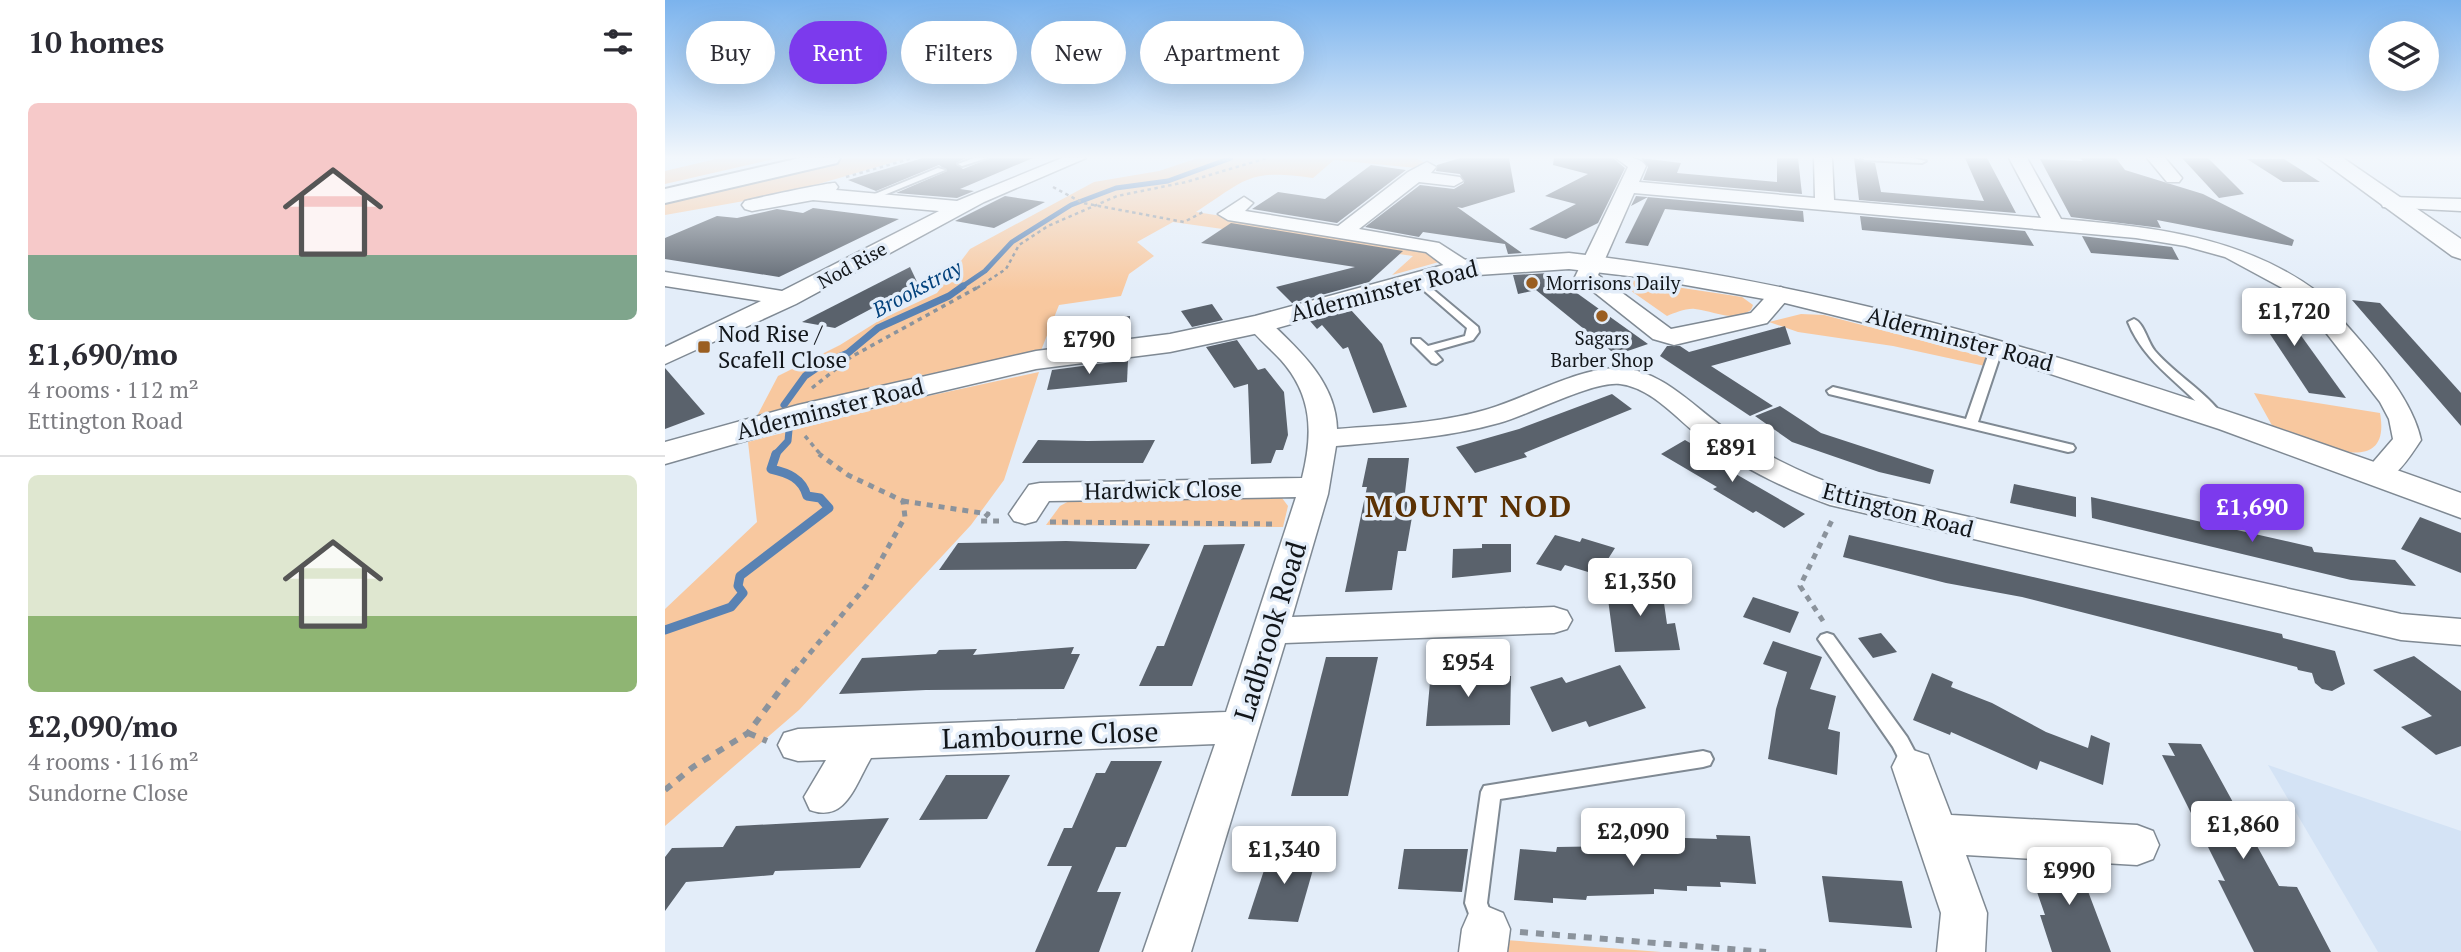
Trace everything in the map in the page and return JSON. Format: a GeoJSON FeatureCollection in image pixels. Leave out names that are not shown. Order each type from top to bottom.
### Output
{"type":"FeatureCollection","features":[{"type":"Feature","properties":{"kind":"street"},"geometry":{"type":"LineString","coordinates":[[752,205],[764,202]]}},
{"type":"Feature","properties":{"kind":"street"},"geometry":{"type":"LineString","coordinates":[[913,202],[958,207]]}},
{"type":"Feature","properties":{"kind":"street","name":"Nod Rise"},"geometry":{"type":"LineString","coordinates":[[665,356],[787,299],[969,202]]}},
{"type":"Feature","properties":{"kind":"street"},"geometry":{"type":"LineString","coordinates":[[1341,233],[1380,202]]}},
{"type":"Feature","properties":{"kind":"street"},"geometry":{"type":"LineString","coordinates":[[1621,202],[1586,277],[1662,334],[1674,338],[1759,318],[1781,294]]}},
{"type":"Feature","properties":{"kind":"street"},"geometry":{"type":"LineString","coordinates":[[1807,202],[2150,234],[2207,245],[2255,262],[2311,298],[2392,400],[2403,419],[2407,440],[2377,475]]}},
{"type":"Feature","properties":{"kind":"street"},"geometry":{"type":"LineString","coordinates":[[2042,202],[2054,224]]}},
{"type":"Feature","properties":{"kind":"street"},"geometry":{"type":"LineString","coordinates":[[2390,203],[2461,205]]}},
{"type":"Feature","properties":{"kind":"street"},"geometry":{"type":"LineString","coordinates":[[2390,203],[2461,251]]}},
{"type":"Feature","properties":{"kind":"street"},"geometry":{"type":"LineString","coordinates":[[1205,211],[1236,209],[1341,233],[1432,247],[1462,268]]}},
{"type":"Feature","properties":{"kind":"street","name":"Alderminster Road"},"geometry":{"type":"LineString","coordinates":[[665,453],[798,415],[1037,360],[1125,351],[1259,324],[1462,268],[1536,262],[1591,263],[1781,294],[1997,347],[2218,417],[2461,506]]}},
{"type":"Feature","properties":{"kind":"street"},"geometry":{"type":"LineString","coordinates":[[665,279],[787,299]]}},
{"type":"Feature","properties":{"kind":"street","name":"Ladbrook Road"},"geometry":{"type":"LineString","coordinates":[[1167,952],[1271,631],[1313,487],[1322,439],[1319,399],[1308,377],[1259,324]]}},
{"type":"Feature","properties":{"kind":"street","name":"Ettington Road"},"geometry":{"type":"LineString","coordinates":[[1322,439],[1438,429],[1492,417],[1594,380],[1621,376],[1654,387],[1718,437],[1754,459],[1818,491],[2323,610],[2401,626],[2461,632]]}},
{"type":"Feature","properties":{"kind":"street","name":"Hardwick Close"},"geometry":{"type":"LineString","coordinates":[[1024,519],[1040,492],[1313,487]]}},
{"type":"Feature","properties":{"kind":"street"},"geometry":{"type":"LineString","coordinates":[[1271,631],[1554,620]]}},
{"type":"Feature","properties":{"kind":"street","name":"Lambourne Close"},"geometry":{"type":"LineString","coordinates":[[798,745],[1241,727]]}},
{"type":"Feature","properties":{"kind":"street"},"geometry":{"type":"LineString","coordinates":[[825,797],[859,742]]}},
{"type":"Feature","properties":{"kind":"street"},"geometry":{"type":"LineString","coordinates":[[1913,767],[1964,913],[1961,952]]}},
{"type":"Feature","properties":{"kind":"street"},"geometry":{"type":"LineString","coordinates":[[1937,834],[2137,845]]}},
{"type":"Feature","properties":{"kind":"lane"},"geometry":{"type":"LineString","coordinates":[[1417,279],[1472,327],[1473,332],[1469,338],[1426,350]]}},
{"type":"Feature","properties":{"kind":"lane"},"geometry":{"type":"LineString","coordinates":[[2134,322],[2146,351],[2203,397],[2218,417]]}},
{"type":"Feature","properties":{"kind":"lane"},"geometry":{"type":"LineString","coordinates":[[1416,341],[1436,360]]}},
{"type":"Feature","properties":{"kind":"lane"},"geometry":{"type":"LineString","coordinates":[[1968,423],[1973,420],[1997,347]]}},
{"type":"Feature","properties":{"kind":"lane"},"geometry":{"type":"LineString","coordinates":[[1833,391],[2068,448]]}},
{"type":"Feature","properties":{"kind":"lane"},"geometry":{"type":"LineString","coordinates":[[1827,639],[1900,742],[1913,767]]}},
{"type":"Feature","properties":{"kind":"lane"},"geometry":{"type":"LineString","coordinates":[[1491,937],[1476,903],[1491,792],[1703,759]]}},
{"type":"Feature","properties":{"kind":"path"},"geometry":{"type":"LineString","coordinates":[[1081,202],[1184,222],[1205,211]]}},
{"type":"Feature","properties":{"kind":"path"},"geometry":{"type":"LineString","coordinates":[[1099,202],[1048,226],[1019,245],[1006,269],[965,296],[851,356],[821,377],[802,399],[798,415],[801,428],[812,448],[864,485],[903,501],[988,514],[981,521],[1024,519],[1302,524]]}},
{"type":"Feature","properties":{"kind":"path"},"geometry":{"type":"LineString","coordinates":[[1827,639],[1822,617],[1800,586],[1841,498]]}},
{"type":"Feature","properties":{"kind":"path"},"geometry":{"type":"LineString","coordinates":[[665,790],[693,768],[748,733],[789,678],[867,585],[905,517],[903,501]]}},
{"type":"Feature","properties":{"kind":"path"},"geometry":{"type":"LineString","coordinates":[[1491,937],[1766,952]]}},
{"type":"Feature","properties":{"kind":"shaded area"},"geometry":{"type":"Polygon","coordinates":[[[671,202],[736,202],[665,215],[665,204],[671,202]]]}},
{"type":"Feature","properties":{"kind":"shaded area"},"geometry":{"type":"Polygon","coordinates":[[[1056,202],[1211,202],[1196,212],[1423,247],[1439,262],[1392,275],[1413,256],[1173,222],[1137,242],[1154,256],[1129,274],[1121,296],[1059,305],[1040,353],[929,374],[757,416],[778,376],[840,345],[880,320],[937,293],[970,249],[1056,202]]]}},
{"type":"Feature","properties":{"kind":"shaded area"},"geometry":{"type":"Polygon","coordinates":[[[1623,279],[1742,297],[1753,305],[1751,310],[1737,316],[1692,309],[1667,316],[1617,281],[1623,279]]]}},
{"type":"Feature","properties":{"kind":"shaded area"},"geometry":{"type":"Polygon","coordinates":[[[1801,314],[1824,315],[1988,358],[1985,366],[1893,346],[1798,332],[1769,322],[1801,314]]]}},
{"type":"Feature","properties":{"kind":"shaded area"},"geometry":{"type":"Polygon","coordinates":[[[1039,372],[1004,480],[971,525],[799,710],[665,826],[665,609],[757,522],[748,442],[910,400],[1039,372]]]}},
{"type":"Feature","properties":{"kind":"shaded area"},"geometry":{"type":"Polygon","coordinates":[[[2254,393],[2380,413],[2381,435],[2374,447],[2361,452],[2345,452],[2326,447],[2274,429],[2254,393]]]}},
{"type":"Feature","properties":{"kind":"shaded area"},"geometry":{"type":"Polygon","coordinates":[[[1270,495],[1282,498],[1288,506],[1283,527],[1046,525],[1060,506],[1071,500],[1270,495]]]}},
{"type":"Feature","properties":{"kind":"shaded area"},"geometry":{"type":"Polygon","coordinates":[[[2268,765],[2461,831],[2461,952],[2378,952],[2268,765]]]}},
{"type":"Feature","properties":{"kind":"shaded area"},"geometry":{"type":"Polygon","coordinates":[[[1506,940],[1661,952],[1507,952],[1506,940]]]}},
{"type":"Feature","properties":{"kind":"building"},"geometry":{"type":"Polygon","coordinates":[[[992,202],[1044,202],[994,228],[955,221],[992,202]]]}},
{"type":"Feature","properties":{"kind":"building"},"geometry":{"type":"Polygon","coordinates":[[[1262,202],[1364,202],[1337,223],[1252,209],[1262,202]]]}},
{"type":"Feature","properties":{"kind":"building"},"geometry":{"type":"Polygon","coordinates":[[[1397,202],[1480,202],[1457,207],[1522,253],[1508,254],[1505,244],[1423,232],[1419,237],[1365,227],[1397,202]]]}},
{"type":"Feature","properties":{"kind":"building"},"geometry":{"type":"Polygon","coordinates":[[[1570,202],[1608,202],[1598,223],[1566,239],[1529,229],[1576,204],[1570,202]]]}},
{"type":"Feature","properties":{"kind":"building"},"geometry":{"type":"Polygon","coordinates":[[[1645,202],[1708,202],[1803,211],[1804,222],[1665,209],[1648,246],[1625,243],[1645,202]]]}},
{"type":"Feature","properties":{"kind":"building"},"geometry":{"type":"Polygon","coordinates":[[[1888,202],[2010,202],[2016,213],[1888,202]]]}},
{"type":"Feature","properties":{"kind":"building"},"geometry":{"type":"Polygon","coordinates":[[[2063,202],[2220,202],[2294,240],[2292,246],[2157,220],[2161,228],[2071,217],[2063,202]]]}},
{"type":"Feature","properties":{"kind":"building"},"geometry":{"type":"Polygon","coordinates":[[[813,208],[899,219],[779,277],[665,259],[665,238],[717,216],[737,218],[777,209],[803,213],[813,208]]]}},
{"type":"Feature","properties":{"kind":"building"},"geometry":{"type":"Polygon","coordinates":[[[1860,216],[2025,231],[2034,246],[1862,230],[1860,216]]]}},
{"type":"Feature","properties":{"kind":"building"},"geometry":{"type":"Polygon","coordinates":[[[1231,223],[1403,251],[1369,282],[1292,303],[1276,287],[1355,267],[1201,243],[1231,223]]]}},
{"type":"Feature","properties":{"kind":"building"},"geometry":{"type":"Polygon","coordinates":[[[2082,236],[2172,247],[2179,260],[2091,253],[2082,236]]]}},
{"type":"Feature","properties":{"kind":"building"},"geometry":{"type":"Polygon","coordinates":[[[910,267],[918,284],[835,328],[802,322],[910,267]]]}},
{"type":"Feature","properties":{"kind":"building"},"geometry":{"type":"Polygon","coordinates":[[[1549,273],[1648,344],[1616,355],[1536,290],[1518,294],[1513,275],[1549,273]]]}},
{"type":"Feature","properties":{"kind":"building"},"geometry":{"type":"Polygon","coordinates":[[[2244,295],[2274,298],[2346,398],[2309,393],[2244,295]]]}},
{"type":"Feature","properties":{"kind":"building"},"geometry":{"type":"Polygon","coordinates":[[[2352,300],[2380,303],[2461,393],[2461,426],[2352,300]]]}},
{"type":"Feature","properties":{"kind":"building"},"geometry":{"type":"Polygon","coordinates":[[[1212,304],[1223,320],[1192,327],[1181,311],[1212,304]]]}},
{"type":"Feature","properties":{"kind":"building"},"geometry":{"type":"Polygon","coordinates":[[[1351,310],[1382,344],[1407,407],[1373,413],[1348,347],[1343,349],[1322,325],[1317,329],[1310,321],[1351,310]]]}},
{"type":"Feature","properties":{"kind":"building"},"geometry":{"type":"Polygon","coordinates":[[[1130,316],[1129,337],[1059,345],[1065,324],[1130,316]]]}},
{"type":"Feature","properties":{"kind":"building"},"geometry":{"type":"Polygon","coordinates":[[[1785,326],[1791,344],[1711,366],[1773,406],[1750,416],[1660,356],[1667,346],[1680,346],[1689,352],[1785,326]]]}},
{"type":"Feature","properties":{"kind":"building"},"geometry":{"type":"Polygon","coordinates":[[[1237,340],[1258,370],[1265,368],[1284,392],[1288,435],[1283,450],[1276,450],[1271,463],[1251,464],[1248,384],[1234,388],[1206,347],[1237,340]]]}},
{"type":"Feature","properties":{"kind":"building"},"geometry":{"type":"Polygon","coordinates":[[[1128,360],[1127,382],[1047,390],[1052,370],[1128,360]]]}},
{"type":"Feature","properties":{"kind":"building"},"geometry":{"type":"Polygon","coordinates":[[[665,368],[705,414],[665,429],[665,368]]]}},
{"type":"Feature","properties":{"kind":"building"},"geometry":{"type":"Polygon","coordinates":[[[1612,394],[1632,409],[1524,453],[1527,457],[1475,473],[1456,447],[1519,429],[1612,394]]]}},
{"type":"Feature","properties":{"kind":"building"},"geometry":{"type":"Polygon","coordinates":[[[1780,406],[1821,433],[1934,470],[1930,484],[1879,472],[1792,442],[1755,416],[1780,406]]]}},
{"type":"Feature","properties":{"kind":"building"},"geometry":{"type":"Polygon","coordinates":[[[1038,440],[1155,440],[1143,463],[1022,463],[1038,440]]]}},
{"type":"Feature","properties":{"kind":"building"},"geometry":{"type":"Polygon","coordinates":[[[1685,440],[1726,464],[1722,466],[1805,514],[1784,528],[1713,489],[1717,487],[1661,454],[1685,440]]]}},
{"type":"Feature","properties":{"kind":"building"},"geometry":{"type":"Polygon","coordinates":[[[1368,458],[1409,458],[1404,501],[1408,501],[1405,517],[1412,517],[1406,551],[1398,551],[1392,590],[1345,592],[1367,487],[1362,487],[1368,458]]]}},
{"type":"Feature","properties":{"kind":"building"},"geometry":{"type":"Polygon","coordinates":[[[2014,484],[2076,497],[2076,517],[2010,503],[2014,484]]]}},
{"type":"Feature","properties":{"kind":"building"},"geometry":{"type":"Polygon","coordinates":[[[2091,497],[2312,547],[2314,552],[2395,560],[2416,586],[2351,580],[2092,518],[2091,497]]]}},
{"type":"Feature","properties":{"kind":"building"},"geometry":{"type":"Polygon","coordinates":[[[2420,517],[2461,533],[2461,573],[2401,549],[2420,517]]]}},
{"type":"Feature","properties":{"kind":"building"},"geometry":{"type":"Polygon","coordinates":[[[1555,535],[1580,542],[1582,538],[1615,548],[1598,575],[1565,565],[1561,571],[1536,564],[1555,535]]]}},
{"type":"Feature","properties":{"kind":"building"},"geometry":{"type":"Polygon","coordinates":[[[1849,535],[2282,634],[2283,638],[2335,651],[2345,684],[2332,691],[2322,689],[2315,683],[2312,673],[2298,670],[2297,667],[2022,597],[1946,583],[1843,557],[1849,535]]]}},
{"type":"Feature","properties":{"kind":"building"},"geometry":{"type":"Polygon","coordinates":[[[1066,541],[1150,544],[1136,569],[939,570],[958,543],[1066,541]]]}},
{"type":"Feature","properties":{"kind":"building"},"geometry":{"type":"Polygon","coordinates":[[[1245,544],[1192,686],[1139,686],[1157,646],[1164,646],[1204,545],[1245,544]]]}},
{"type":"Feature","properties":{"kind":"building"},"geometry":{"type":"Polygon","coordinates":[[[1482,544],[1511,544],[1511,572],[1452,578],[1453,549],[1482,548],[1482,544]]]}},
{"type":"Feature","properties":{"kind":"building"},"geometry":{"type":"Polygon","coordinates":[[[1661,582],[1667,624],[1675,623],[1680,650],[1615,652],[1606,584],[1661,582]]]}},
{"type":"Feature","properties":{"kind":"building"},"geometry":{"type":"Polygon","coordinates":[[[1753,597],[1799,612],[1790,633],[1743,617],[1753,597]]]}},
{"type":"Feature","properties":{"kind":"building"},"geometry":{"type":"Polygon","coordinates":[[[1881,633],[1897,652],[1873,658],[1858,638],[1881,633]]]}},
{"type":"Feature","properties":{"kind":"building"},"geometry":{"type":"Polygon","coordinates":[[[1773,641],[1822,657],[1810,689],[1836,696],[1828,729],[1840,732],[1837,775],[1768,759],[1776,709],[1787,672],[1763,664],[1773,641]]]}},
{"type":"Feature","properties":{"kind":"building"},"geometry":{"type":"Polygon","coordinates":[[[1074,647],[1071,654],[1080,654],[1064,689],[839,694],[862,658],[936,654],[939,650],[977,649],[973,655],[1074,647]]]}},
{"type":"Feature","properties":{"kind":"building"},"geometry":{"type":"Polygon","coordinates":[[[2414,656],[2461,691],[2461,746],[2436,755],[2401,727],[2432,716],[2373,670],[2414,656]]]}},
{"type":"Feature","properties":{"kind":"building"},"geometry":{"type":"Polygon","coordinates":[[[1326,657],[1378,657],[1348,796],[1291,796],[1326,657]]]}},
{"type":"Feature","properties":{"kind":"building"},"geometry":{"type":"Polygon","coordinates":[[[1620,665],[1646,708],[1589,727],[1586,721],[1552,732],[1530,687],[1562,677],[1566,683],[1620,665]]]}},
{"type":"Feature","properties":{"kind":"building"},"geometry":{"type":"Polygon","coordinates":[[[1474,670],[1474,677],[1511,676],[1510,725],[1426,726],[1431,671],[1474,670]]]}},
{"type":"Feature","properties":{"kind":"building"},"geometry":{"type":"Polygon","coordinates":[[[1932,673],[1953,682],[1951,687],[1992,703],[2046,732],[2088,748],[2091,735],[2110,743],[2103,785],[2040,761],[2037,770],[1951,732],[1950,735],[1913,720],[1932,673]]]}},
{"type":"Feature","properties":{"kind":"building"},"geometry":{"type":"Polygon","coordinates":[[[2168,743],[2201,744],[2279,886],[2297,887],[2331,952],[2254,952],[2218,880],[2225,881],[2162,755],[2175,756],[2168,743]]]}},
{"type":"Feature","properties":{"kind":"building"},"geometry":{"type":"Polygon","coordinates":[[[1111,761],[1162,761],[1126,847],[1116,847],[1097,892],[1121,892],[1099,952],[1035,952],[1072,866],[1047,866],[1064,828],[1072,828],[1096,773],[1105,773],[1111,761]]]}},
{"type":"Feature","properties":{"kind":"building"},"geometry":{"type":"Polygon","coordinates":[[[946,775],[1010,775],[987,819],[919,820],[946,775]]]}},
{"type":"Feature","properties":{"kind":"building"},"geometry":{"type":"Polygon","coordinates":[[[889,818],[860,868],[775,871],[773,875],[686,882],[665,911],[665,857],[672,848],[723,847],[736,826],[889,818]]]}},
{"type":"Feature","properties":{"kind":"building"},"geometry":{"type":"Polygon","coordinates":[[[1716,835],[1750,836],[1756,884],[1720,882],[1721,887],[1687,886],[1687,891],[1654,889],[1654,894],[1587,896],[1586,900],[1553,898],[1553,903],[1514,900],[1520,849],[1556,852],[1557,847],[1652,844],[1652,840],[1685,842],[1685,838],[1717,839],[1716,835]]]}},
{"type":"Feature","properties":{"kind":"building"},"geometry":{"type":"Polygon","coordinates":[[[1271,849],[1318,852],[1298,922],[1248,919],[1271,849]]]}},
{"type":"Feature","properties":{"kind":"building"},"geometry":{"type":"Polygon","coordinates":[[[1404,849],[1468,849],[1462,892],[1398,889],[1404,849]]]}},
{"type":"Feature","properties":{"kind":"building"},"geometry":{"type":"Polygon","coordinates":[[[2027,863],[2096,866],[2104,887],[2086,886],[2111,952],[2052,952],[2040,915],[2045,915],[2027,863]]]}},
{"type":"Feature","properties":{"kind":"building"},"geometry":{"type":"Polygon","coordinates":[[[1822,876],[1902,881],[1912,928],[1829,922],[1822,876]]]}},
{"type":"Feature","properties":{"kind":"waterway","name":"Brookstray"},"geometry":{"type":"LineString","coordinates":[[960,288],[985,271],[1012,242],[1078,202]]}},
{"type":"Feature","properties":{"kind":"waterway","name":"Brookstray"},"geometry":{"type":"LineString","coordinates":[[784,405],[805,376],[824,363],[848,353],[878,328],[949,296],[963,286]]}},
{"type":"Feature","properties":{"kind":"waterway"},"geometry":{"type":"LineString","coordinates":[[775,455],[788,441],[789,430]]}},
{"type":"Feature","properties":{"kind":"waterway"},"geometry":{"type":"LineString","coordinates":[[665,630],[731,607],[743,593],[738,586],[740,576],[829,508],[820,498],[807,496],[802,485],[793,477],[771,469],[776,454]]}},
{"type":"Feature","properties":{"kind":"place","name":"Morrisons Daily"},"geometry":{"type":"Point","coordinates":[1532,283]}},
{"type":"Feature","properties":{"kind":"place","name":"Sagars Barber Shop"},"geometry":{"type":"Point","coordinates":[1602,316]}},
{"type":"Feature","properties":{"kind":"place","name":"Nod Rise / Scafell Close"},"geometry":{"type":"Point","coordinates":[704,347]}},
{"type":"Feature","properties":{"kind":"district","name":"MOUNT NOD"},"geometry":{"type":"Point","coordinates":[1469,507]}}]}
